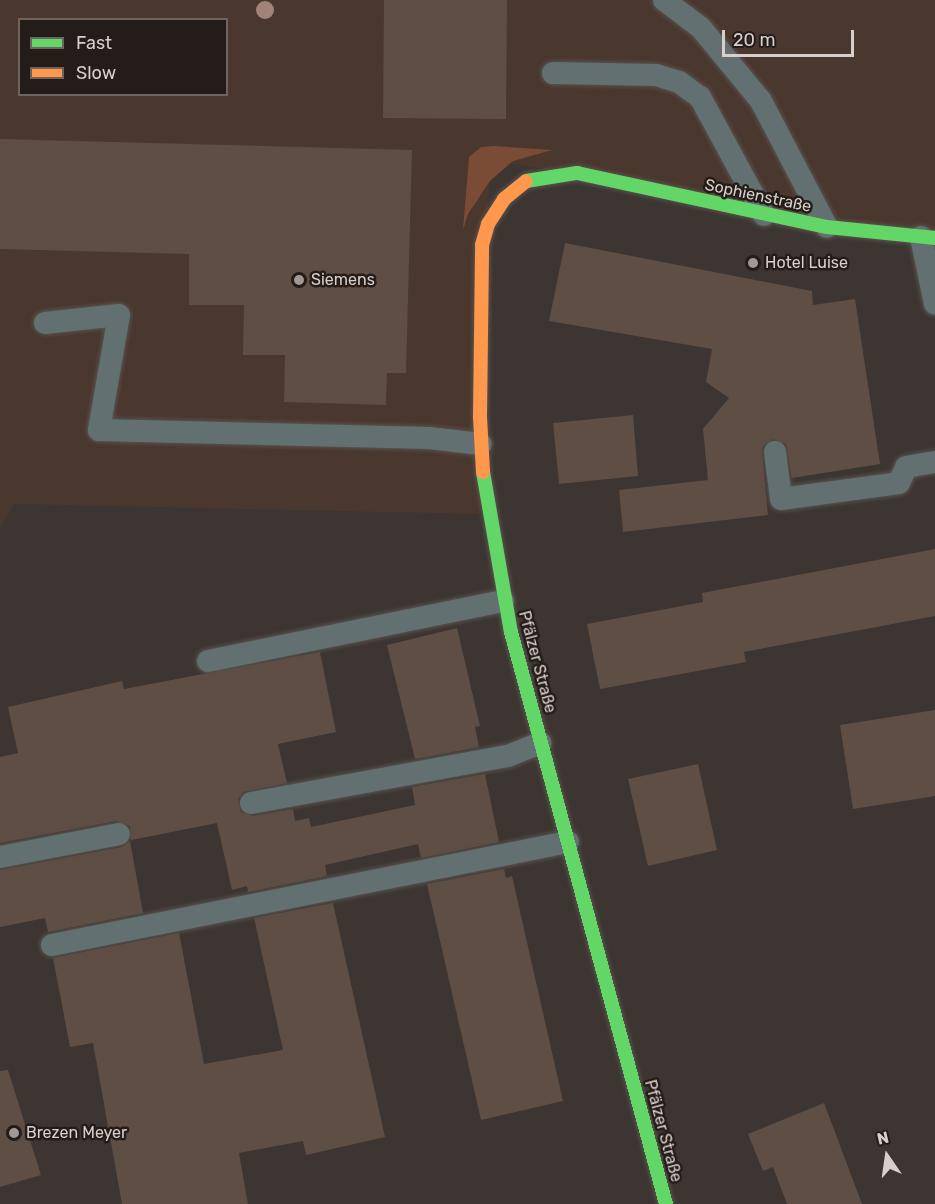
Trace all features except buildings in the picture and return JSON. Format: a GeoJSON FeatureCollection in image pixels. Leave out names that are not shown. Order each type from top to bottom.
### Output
{"type":"FeatureCollection","features":[{"type":"Feature","properties":{"kind":"street","name":"Sophienstraße"},"geometry":{"type":"LineString","coordinates":[[577,174],[827,227],[928,237]]}},
{"type":"Feature","properties":{"kind":"street","name":"Pfälzer Straße"},"geometry":{"type":"LineString","coordinates":[[577,174],[545,175],[525,181],[504,199],[488,224],[483,245],[482,444],[485,499],[504,601],[666,1204]]}},
{"type":"Feature","properties":{"kind":"lane"},"geometry":{"type":"LineString","coordinates":[[664,0],[702,28],[760,101],[827,227]]}},
{"type":"Feature","properties":{"kind":"lane"},"geometry":{"type":"LineString","coordinates":[[553,73],[656,75],[679,82],[700,97],[764,215]]}},
{"type":"Feature","properties":{"kind":"lane"},"geometry":{"type":"LineString","coordinates":[[928,237],[935,304]]}},
{"type":"Feature","properties":{"kind":"lane"},"geometry":{"type":"LineString","coordinates":[[45,323],[119,315],[99,430],[429,438],[482,444]]}},
{"type":"Feature","properties":{"kind":"lane"},"geometry":{"type":"LineString","coordinates":[[775,452],[781,499],[899,483],[906,467],[935,462]]}},
{"type":"Feature","properties":{"kind":"lane"},"geometry":{"type":"LineString","coordinates":[[207,661],[504,601]]}},
{"type":"Feature","properties":{"kind":"lane"},"geometry":{"type":"LineString","coordinates":[[251,803],[508,756],[541,743]]}},
{"type":"Feature","properties":{"kind":"lane"},"geometry":{"type":"LineString","coordinates":[[0,857],[119,834]]}},
{"type":"Feature","properties":{"kind":"lane"},"geometry":{"type":"LineString","coordinates":[[52,945],[568,842]]}},
{"type":"Feature","properties":{"kind":"shaded area"},"geometry":{"type":"Polygon","coordinates":[[[0,0],[935,0],[935,243],[490,159],[480,514],[14,504],[0,529],[0,0]]]}},
{"type":"Feature","properties":{"kind":"shaded area"},"geometry":{"type":"Polygon","coordinates":[[[481,147],[552,150],[513,161],[490,181],[468,214],[463,230],[469,157],[481,147]]]}},
{"type":"Feature","properties":{"kind":"traffic: fast"},"geometry":{"type":"LineString","coordinates":[[526,181],[577,173],[827,227],[935,238]]}},
{"type":"Feature","properties":{"kind":"traffic: fast"},"geometry":{"type":"LineString","coordinates":[[483,472],[511,632],[666,1204]]}},
{"type":"Feature","properties":{"kind":"traffic: slow"},"geometry":{"type":"LineString","coordinates":[[483,472],[480,417],[482,245],[488,224],[504,199],[526,181]]}},
{"type":"Feature","properties":{"kind":"place","name":"Hotel Luise"},"geometry":{"type":"Point","coordinates":[753,263]}},
{"type":"Feature","properties":{"kind":"place","name":"Siemens"},"geometry":{"type":"Point","coordinates":[299,280]}},
{"type":"Feature","properties":{"kind":"place","name":"Brezen Meyer"},"geometry":{"type":"Point","coordinates":[14,1133]}}]}
